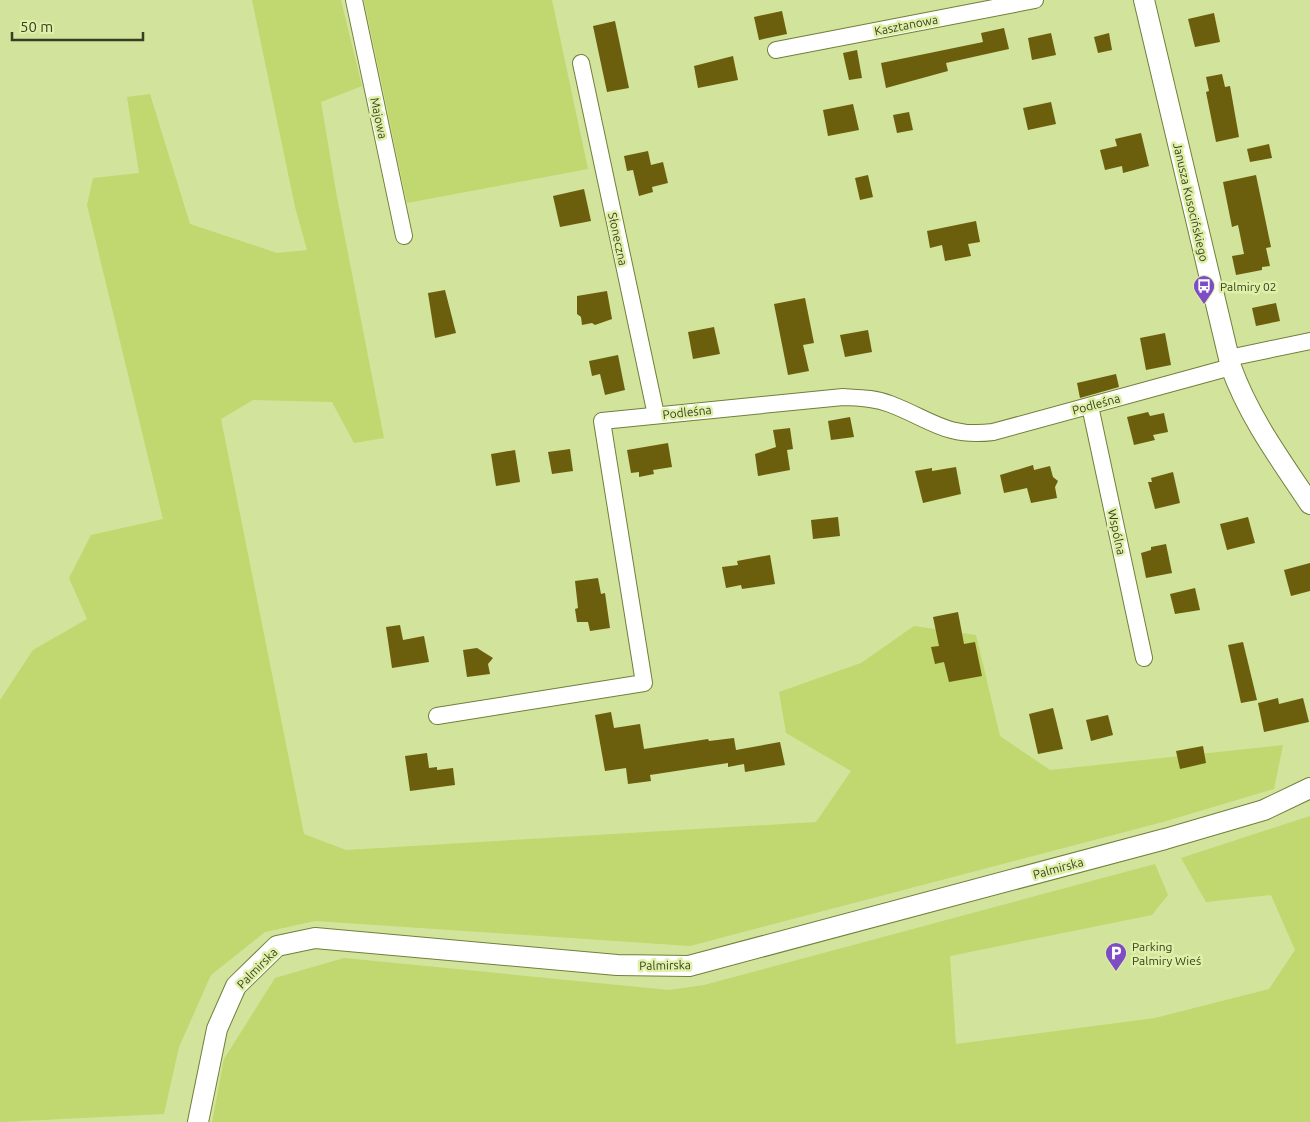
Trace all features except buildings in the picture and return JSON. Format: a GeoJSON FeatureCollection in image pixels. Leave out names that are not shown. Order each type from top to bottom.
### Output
{"type":"FeatureCollection","features":[{"type":"Feature","properties":{"kind":"street","name":"Majowa"},"geometry":{"type":"LineString","coordinates":[[354,0],[404,236]]}},
{"type":"Feature","properties":{"kind":"street","name":"Kasztanowa"},"geometry":{"type":"LineString","coordinates":[[776,50],[1035,0]]}},
{"type":"Feature","properties":{"kind":"street","name":"Janusza Kusocińskiego"},"geometry":{"type":"LineString","coordinates":[[1144,0],[1230,362],[1241,394],[1256,422],[1310,504]]}},
{"type":"Feature","properties":{"kind":"street","name":"Słoneczna"},"geometry":{"type":"LineString","coordinates":[[580,63],[656,415]]}},
{"type":"Feature","properties":{"kind":"street","name":"Podleśna"},"geometry":{"type":"LineString","coordinates":[[437,716],[644,684],[602,421],[852,398],[889,403],[945,429],[971,435],[993,432],[1090,406],[1230,362],[1310,341]]}},
{"type":"Feature","properties":{"kind":"street","name":"Wspólna"},"geometry":{"type":"LineString","coordinates":[[1090,406],[1144,658]]}},
{"type":"Feature","properties":{"kind":"street","name":"Palmirska"},"geometry":{"type":"LineString","coordinates":[[198,1122],[217,1030],[236,986],[277,946],[315,938],[617,965],[689,966],[1156,841],[1264,810],[1310,788]]}},
{"type":"Feature","properties":{"kind":"green space"},"geometry":{"type":"Polygon","coordinates":[[[252,0],[341,0],[362,86],[321,102],[337,197],[384,438],[354,443],[332,402],[253,400],[221,419],[304,834],[346,850],[816,822],[851,771],[786,733],[779,692],[861,663],[914,626],[976,635],[1000,736],[1050,770],[1283,745],[1274,789],[1163,822],[690,946],[315,921],[265,932],[211,975],[179,1047],[164,1114],[0,1122],[0,700],[33,650],[87,619],[69,578],[91,535],[163,519],[87,205],[93,178],[139,173],[127,97],[150,94],[190,224],[277,253],[307,250],[295,207],[252,0]]]}},
{"type":"Feature","properties":{"kind":"green space"},"geometry":{"type":"Polygon","coordinates":[[[364,0],[552,0],[588,169],[407,203],[364,0]]]}},
{"type":"Feature","properties":{"kind":"green space"},"geometry":{"type":"Polygon","coordinates":[[[1310,816],[1310,1122],[212,1122],[224,1059],[275,978],[344,958],[669,990],[704,985],[1155,864],[1168,895],[1152,915],[950,956],[956,1044],[1155,1018],[1269,989],[1295,950],[1271,895],[1206,902],[1181,858],[1310,816]]]}},
{"type":"Feature","properties":{"kind":"place","name":"Palmiry 02"},"geometry":{"type":"Point","coordinates":[1204,305]}},
{"type":"Feature","properties":{"kind":"place","name":"Parking Palmiry Wieś"},"geometry":{"type":"Point","coordinates":[1116,972]}}]}
